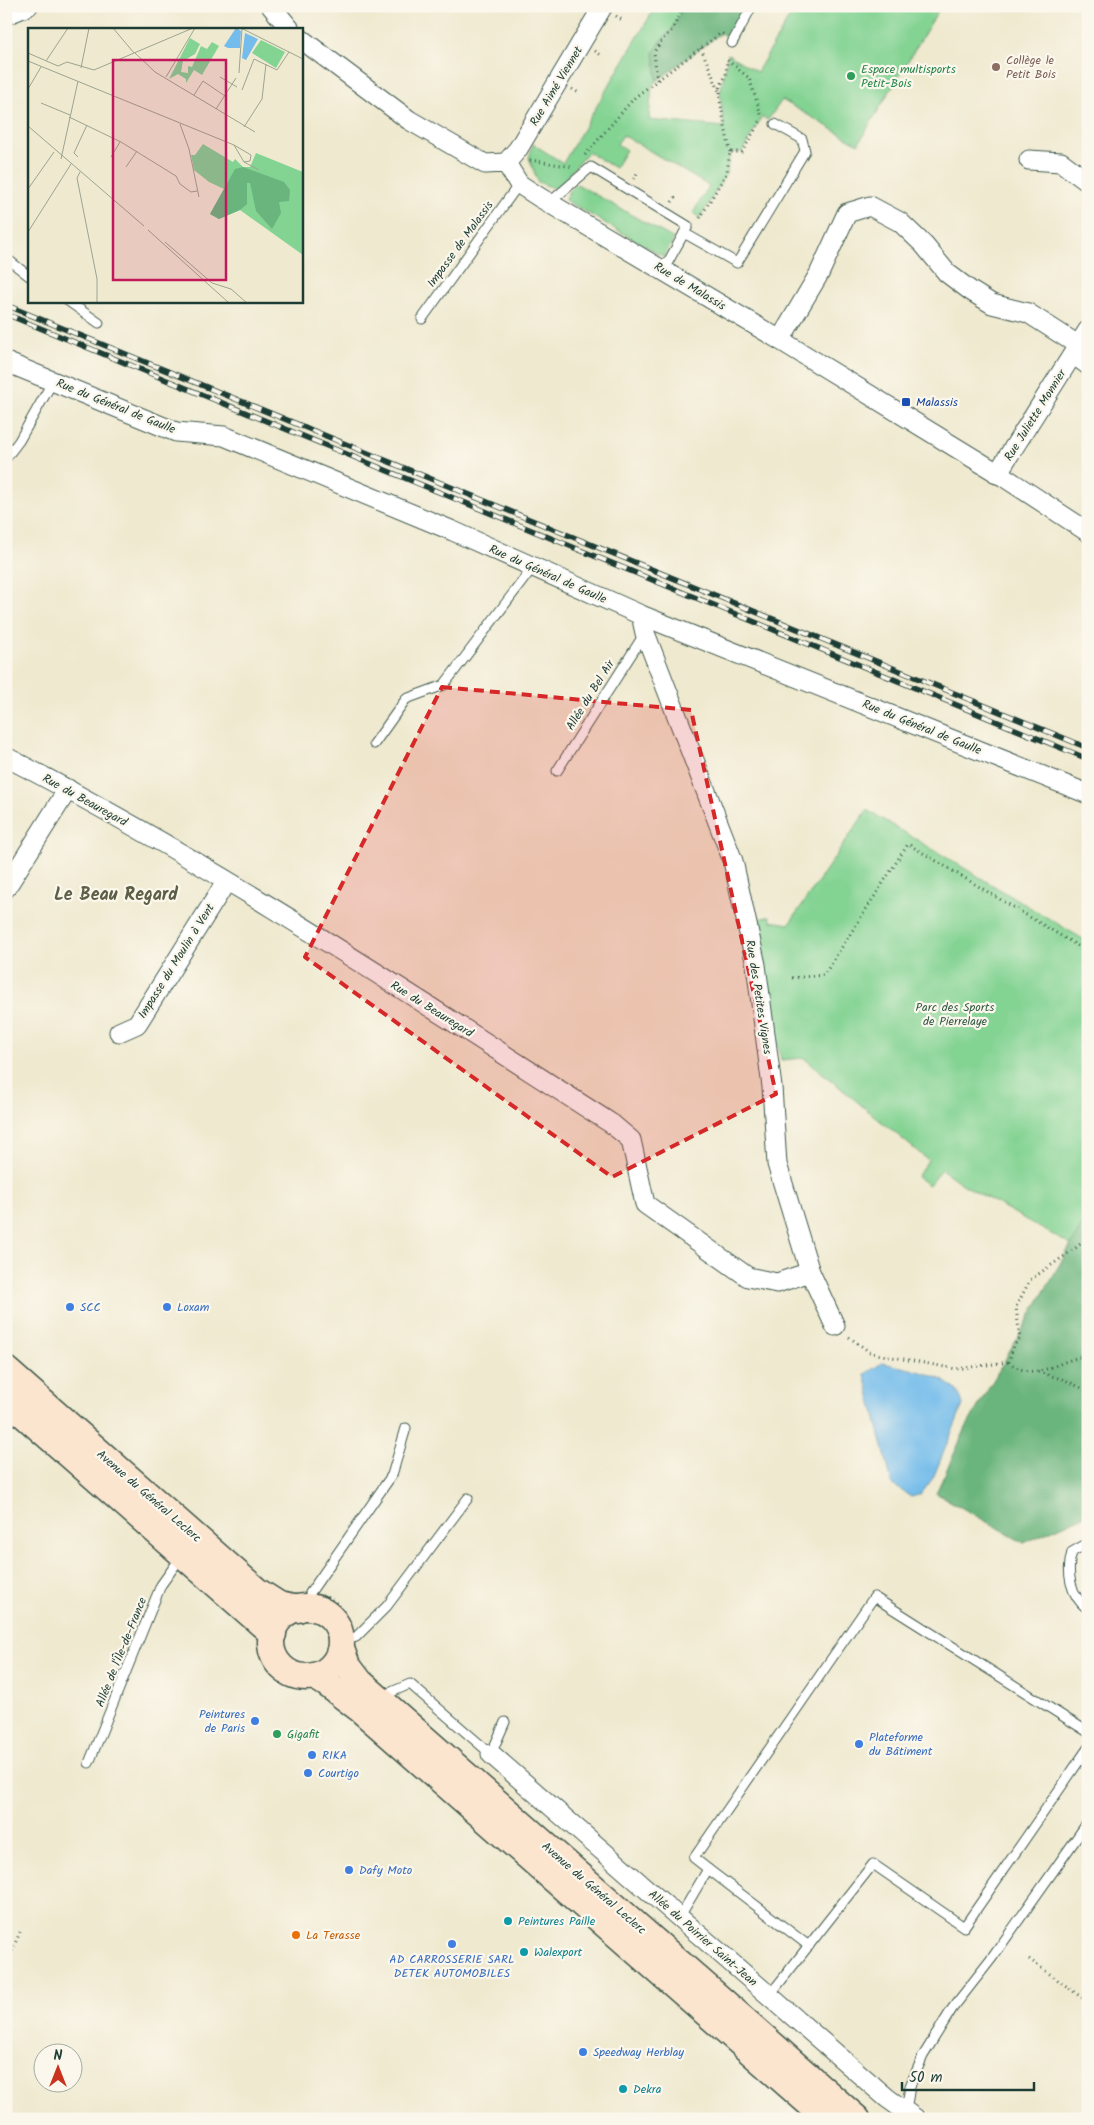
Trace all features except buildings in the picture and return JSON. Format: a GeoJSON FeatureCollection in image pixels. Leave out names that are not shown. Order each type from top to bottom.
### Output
{"type":"FeatureCollection","features":[{"type":"Feature","properties":{"kind":"main road","name":"Avenue du Général Leclerc"},"geometry":{"type":"LineString","coordinates":[[6,1370],[257,1590],[279,1605],[304,1609],[330,1617],[338,1628],[347,1664],[356,1677],[378,1698],[857,2119]]}},
{"type":"Feature","properties":{"kind":"main road","name":"Avenue du Général Leclerc"},"geometry":{"type":"LineString","coordinates":[[6,1399],[273,1634],[272,1649],[282,1667],[294,1675],[314,1676],[361,1710],[827,2119]]}},
{"type":"Feature","properties":{"kind":"main road"},"geometry":{"type":"LineString","coordinates":[[273,1634],[282,1618],[304,1609]]}},
{"type":"Feature","properties":{"kind":"main road"},"geometry":{"type":"LineString","coordinates":[[314,1676],[322,1674],[334,1664],[341,1645]]}},
{"type":"Feature","properties":{"kind":"street"},"geometry":{"type":"LineString","coordinates":[[6,15],[28,6]]}},
{"type":"Feature","properties":{"kind":"street"},"geometry":{"type":"LineString","coordinates":[[271,6],[289,28]]}},
{"type":"Feature","properties":{"kind":"street","name":"Rue Aimé Viennet"},"geometry":{"type":"LineString","coordinates":[[506,163],[518,149],[603,6]]}},
{"type":"Feature","properties":{"kind":"street"},"geometry":{"type":"LineString","coordinates":[[302,40],[409,120],[485,164],[506,163]]}},
{"type":"Feature","properties":{"kind":"street"},"geometry":{"type":"LineString","coordinates":[[1029,160],[1061,162],[1088,182]]}},
{"type":"Feature","properties":{"kind":"street","name":"Rue de Malassis"},"geometry":{"type":"LineString","coordinates":[[506,163],[519,184],[548,203],[780,340],[998,474],[1088,532]]}},
{"type":"Feature","properties":{"kind":"street"},"geometry":{"type":"LineString","coordinates":[[780,340],[819,274],[847,212],[870,206],[900,222],[924,245],[947,273],[971,291],[992,304],[1028,313],[1082,349]]}},
{"type":"Feature","properties":{"kind":"street","name":"Rue Juliette Monnier"},"geometry":{"type":"LineString","coordinates":[[998,474],[1082,349]]}},
{"type":"Feature","properties":{"kind":"street","name":"Rue du Général de Gaulle"},"geometry":{"type":"LineString","coordinates":[[6,362],[176,432],[224,436],[453,531],[533,567],[643,624],[1088,794]]}},
{"type":"Feature","properties":{"kind":"street","name":"Rue des Petites Vignes"},"geometry":{"type":"LineString","coordinates":[[643,624],[733,861],[756,965],[772,1087],[777,1164],[810,1272],[835,1326]]}},
{"type":"Feature","properties":{"kind":"street","name":"Rue du Beauregard"},"geometry":{"type":"LineString","coordinates":[[6,757],[68,789],[226,882],[445,1017],[612,1124],[631,1140],[645,1204],[748,1277],[777,1283],[810,1272]]}},
{"type":"Feature","properties":{"kind":"street"},"geometry":{"type":"LineString","coordinates":[[6,888],[68,789]]}},
{"type":"Feature","properties":{"kind":"street","name":"Impasse du Moulin à Vent"},"geometry":{"type":"LineString","coordinates":[[119,1032],[137,1024],[226,882]]}},
{"type":"Feature","properties":{"kind":"street","name":"Allée du Poirrier Saint-Jean"},"geometry":{"type":"LineString","coordinates":[[492,1754],[887,2098],[911,2115]]}},
{"type":"Feature","properties":{"kind":"lane"},"geometry":{"type":"LineString","coordinates":[[732,42],[752,6]]}},
{"type":"Feature","properties":{"kind":"lane"},"geometry":{"type":"LineString","coordinates":[[684,233],[738,262],[805,151],[802,139],[775,124]]}},
{"type":"Feature","properties":{"kind":"lane"},"geometry":{"type":"LineString","coordinates":[[548,203],[591,167],[688,226],[663,270]]}},
{"type":"Feature","properties":{"kind":"lane","name":"Impasse de Malassis"},"geometry":{"type":"LineString","coordinates":[[422,319],[519,184]]}},
{"type":"Feature","properties":{"kind":"lane"},"geometry":{"type":"LineString","coordinates":[[6,258],[28,275]]}},
{"type":"Feature","properties":{"kind":"lane"},"geometry":{"type":"LineString","coordinates":[[69,302],[99,323]]}},
{"type":"Feature","properties":{"kind":"lane"},"geometry":{"type":"LineString","coordinates":[[6,458],[19,441],[53,381]]}},
{"type":"Feature","properties":{"kind":"lane"},"geometry":{"type":"LineString","coordinates":[[374,744],[406,699],[444,685],[533,567]]}},
{"type":"Feature","properties":{"kind":"lane","name":"Allée du Bel Air"},"geometry":{"type":"LineString","coordinates":[[557,771],[643,624]]}},
{"type":"Feature","properties":{"kind":"lane"},"geometry":{"type":"LineString","coordinates":[[304,1609],[310,1593],[392,1475],[406,1428]]}},
{"type":"Feature","properties":{"kind":"lane"},"geometry":{"type":"LineString","coordinates":[[341,1645],[356,1637],[387,1606],[468,1498]]}},
{"type":"Feature","properties":{"kind":"lane"},"geometry":{"type":"LineString","coordinates":[[1088,1543],[1072,1552],[1068,1566],[1070,1584],[1088,1609]]}},
{"type":"Feature","properties":{"kind":"lane","name":"Allée de l'Île-de-France"},"geometry":{"type":"LineString","coordinates":[[89,1763],[161,1586],[183,1554]]}},
{"type":"Feature","properties":{"kind":"lane"},"geometry":{"type":"LineString","coordinates":[[809,1946],[694,1858],[874,1597],[1088,1732]]}},
{"type":"Feature","properties":{"kind":"lane"},"geometry":{"type":"LineString","coordinates":[[378,1698],[410,1684],[492,1754],[504,1722]]}},
{"type":"Feature","properties":{"kind":"lane"},"geometry":{"type":"LineString","coordinates":[[769,1996],[873,1864],[964,1928],[1088,1748]]}},
{"type":"Feature","properties":{"kind":"lane"},"geometry":{"type":"LineString","coordinates":[[911,2115],[910,2086],[923,2056],[948,2016],[1088,1822]]}},
{"type":"Feature","properties":{"kind":"lane"},"geometry":{"type":"LineString","coordinates":[[679,1918],[708,1869]]}},
{"type":"Feature","properties":{"kind":"path"},"geometry":{"type":"LineString","coordinates":[[657,81],[654,52],[672,30],[680,14],[681,6]]}},
{"type":"Feature","properties":{"kind":"path"},"geometry":{"type":"LineString","coordinates":[[583,158],[635,97],[721,33],[732,42]]}},
{"type":"Feature","properties":{"kind":"path"},"geometry":{"type":"LineString","coordinates":[[700,48],[720,94]]}},
{"type":"Feature","properties":{"kind":"path"},"geometry":{"type":"LineString","coordinates":[[700,218],[727,172],[730,152],[722,113],[720,87],[726,75],[727,60],[749,78],[762,117],[775,124]]}},
{"type":"Feature","properties":{"kind":"path"},"geometry":{"type":"LineString","coordinates":[[730,152],[742,152],[762,117]]}},
{"type":"Feature","properties":{"kind":"path"},"geometry":{"type":"LineString","coordinates":[[529,160],[577,165],[569,174]]}},
{"type":"Feature","properties":{"kind":"path"},"geometry":{"type":"LineString","coordinates":[[792,978],[824,975],[908,844],[1088,952]]}},
{"type":"Feature","properties":{"kind":"path"},"geometry":{"type":"LineString","coordinates":[[1009,1362],[1013,1346],[1020,1340],[1016,1308],[1030,1280],[1088,1238]]}},
{"type":"Feature","properties":{"kind":"path"},"geometry":{"type":"LineString","coordinates":[[835,1326],[871,1353],[956,1369],[1009,1362],[1022,1370],[1037,1371],[1065,1380],[1088,1391]]}},
{"type":"Feature","properties":{"kind":"path"},"geometry":{"type":"LineString","coordinates":[[1037,1371],[1063,1364],[1079,1357],[1088,1350]]}},
{"type":"Feature","properties":{"kind":"path"},"geometry":{"type":"LineString","coordinates":[[1079,1357],[1088,1356]]}},
{"type":"Feature","properties":{"kind":"path"},"geometry":{"type":"LineString","coordinates":[[6,1965],[20,1932]]}},
{"type":"Feature","properties":{"kind":"path"},"geometry":{"type":"LineString","coordinates":[[1029,1959],[1088,2002]]}},
{"type":"Feature","properties":{"kind":"highlighted area"},"geometry":{"type":"Polygon","coordinates":[[[442,687],[691,710],[776,1094],[612,1177],[305,957],[442,687]]]}},
{"type":"Feature","properties":{"kind":"green space"},"geometry":{"type":"Polygon","coordinates":[[[656,6],[681,6],[680,14],[672,30],[654,52],[657,81],[652,85],[649,120],[724,127],[720,94],[728,54],[757,72],[796,6],[941,6],[858,144],[782,100],[768,120],[762,117],[742,152],[730,153],[727,172],[700,218],[693,213],[709,186],[623,135],[617,144],[626,150],[615,168],[588,152],[556,189],[538,182],[529,158],[533,144],[563,163],[656,6]]]}},
{"type":"Feature","properties":{"kind":"green space"},"geometry":{"type":"Polygon","coordinates":[[[681,6],[752,6],[732,43],[721,33],[657,81],[654,52],[672,29],[680,14],[681,6]]]}},
{"type":"Feature","properties":{"kind":"green space"},"geometry":{"type":"Polygon","coordinates":[[[577,184],[674,239],[664,257],[565,200],[569,194],[567,193],[577,184]]]}},
{"type":"Feature","properties":{"kind":"green space","name":"Parc des Sports de Pierrelaye"},"geometry":{"type":"Polygon","coordinates":[[[867,810],[1088,942],[1088,1514],[1024,1543],[936,1493],[966,1428],[1071,1245],[964,1185],[941,1169],[929,1185],[917,1177],[928,1160],[804,1058],[781,1060],[755,920],[770,916],[771,921],[789,924],[867,810]]]}},
{"type":"Feature","properties":{"kind":"green space"},"geometry":{"type":"Polygon","coordinates":[[[1088,1215],[1088,1514],[1024,1543],[936,1493],[966,1428],[1088,1215]]]}},
{"type":"Feature","properties":{"kind":"water"},"geometry":{"type":"Polygon","coordinates":[[[882,1363],[924,1373],[945,1382],[959,1394],[963,1405],[933,1478],[921,1494],[911,1497],[892,1484],[865,1374],[882,1363]]]}},
{"type":"Feature","properties":{"kind":"railway"},"geometry":{"type":"LineString","coordinates":[[6,305],[1088,748]]}},
{"type":"Feature","properties":{"kind":"railway"},"geometry":{"type":"LineString","coordinates":[[6,314],[1088,759]]}},
{"type":"Feature","properties":{"kind":"place","name":"Collège le Petit Bois"},"geometry":{"type":"Point","coordinates":[996,67]}},
{"type":"Feature","properties":{"kind":"place","name":"Espace multisports Petit-Bois"},"geometry":{"type":"Point","coordinates":[851,76]}},
{"type":"Feature","properties":{"kind":"place","name":"Malassis"},"geometry":{"type":"Point","coordinates":[906,402]}},
{"type":"Feature","properties":{"kind":"place","name":"SCC"},"geometry":{"type":"Point","coordinates":[70,1307]}},
{"type":"Feature","properties":{"kind":"place","name":"Loxam"},"geometry":{"type":"Point","coordinates":[167,1307]}},
{"type":"Feature","properties":{"kind":"place","name":"Peintures de Paris"},"geometry":{"type":"Point","coordinates":[255,1721]}},
{"type":"Feature","properties":{"kind":"place","name":"Gigafit"},"geometry":{"type":"Point","coordinates":[277,1734]}},
{"type":"Feature","properties":{"kind":"place","name":"Plateforme du Bâtiment"},"geometry":{"type":"Point","coordinates":[859,1744]}},
{"type":"Feature","properties":{"kind":"place","name":"RIKA"},"geometry":{"type":"Point","coordinates":[312,1755]}},
{"type":"Feature","properties":{"kind":"place","name":"Courtigo"},"geometry":{"type":"Point","coordinates":[308,1773]}},
{"type":"Feature","properties":{"kind":"place","name":"Dafy Moto"},"geometry":{"type":"Point","coordinates":[349,1870]}},
{"type":"Feature","properties":{"kind":"place","name":"Peintures Paille"},"geometry":{"type":"Point","coordinates":[508,1921]}},
{"type":"Feature","properties":{"kind":"place","name":"La Terasse"},"geometry":{"type":"Point","coordinates":[296,1935]}},
{"type":"Feature","properties":{"kind":"place","name":"AD CARROSSERIE SARL DETEK AUTOMOBILES"},"geometry":{"type":"Point","coordinates":[452,1944]}},
{"type":"Feature","properties":{"kind":"place","name":"Walexport"},"geometry":{"type":"Point","coordinates":[524,1952]}},
{"type":"Feature","properties":{"kind":"place","name":"Speedway Herblay"},"geometry":{"type":"Point","coordinates":[583,2052]}},
{"type":"Feature","properties":{"kind":"place","name":"Dekra"},"geometry":{"type":"Point","coordinates":[623,2089]}},
{"type":"Feature","properties":{"kind":"district","name":"Le Beau Regard"},"geometry":{"type":"Point","coordinates":[116,894]}}]}
